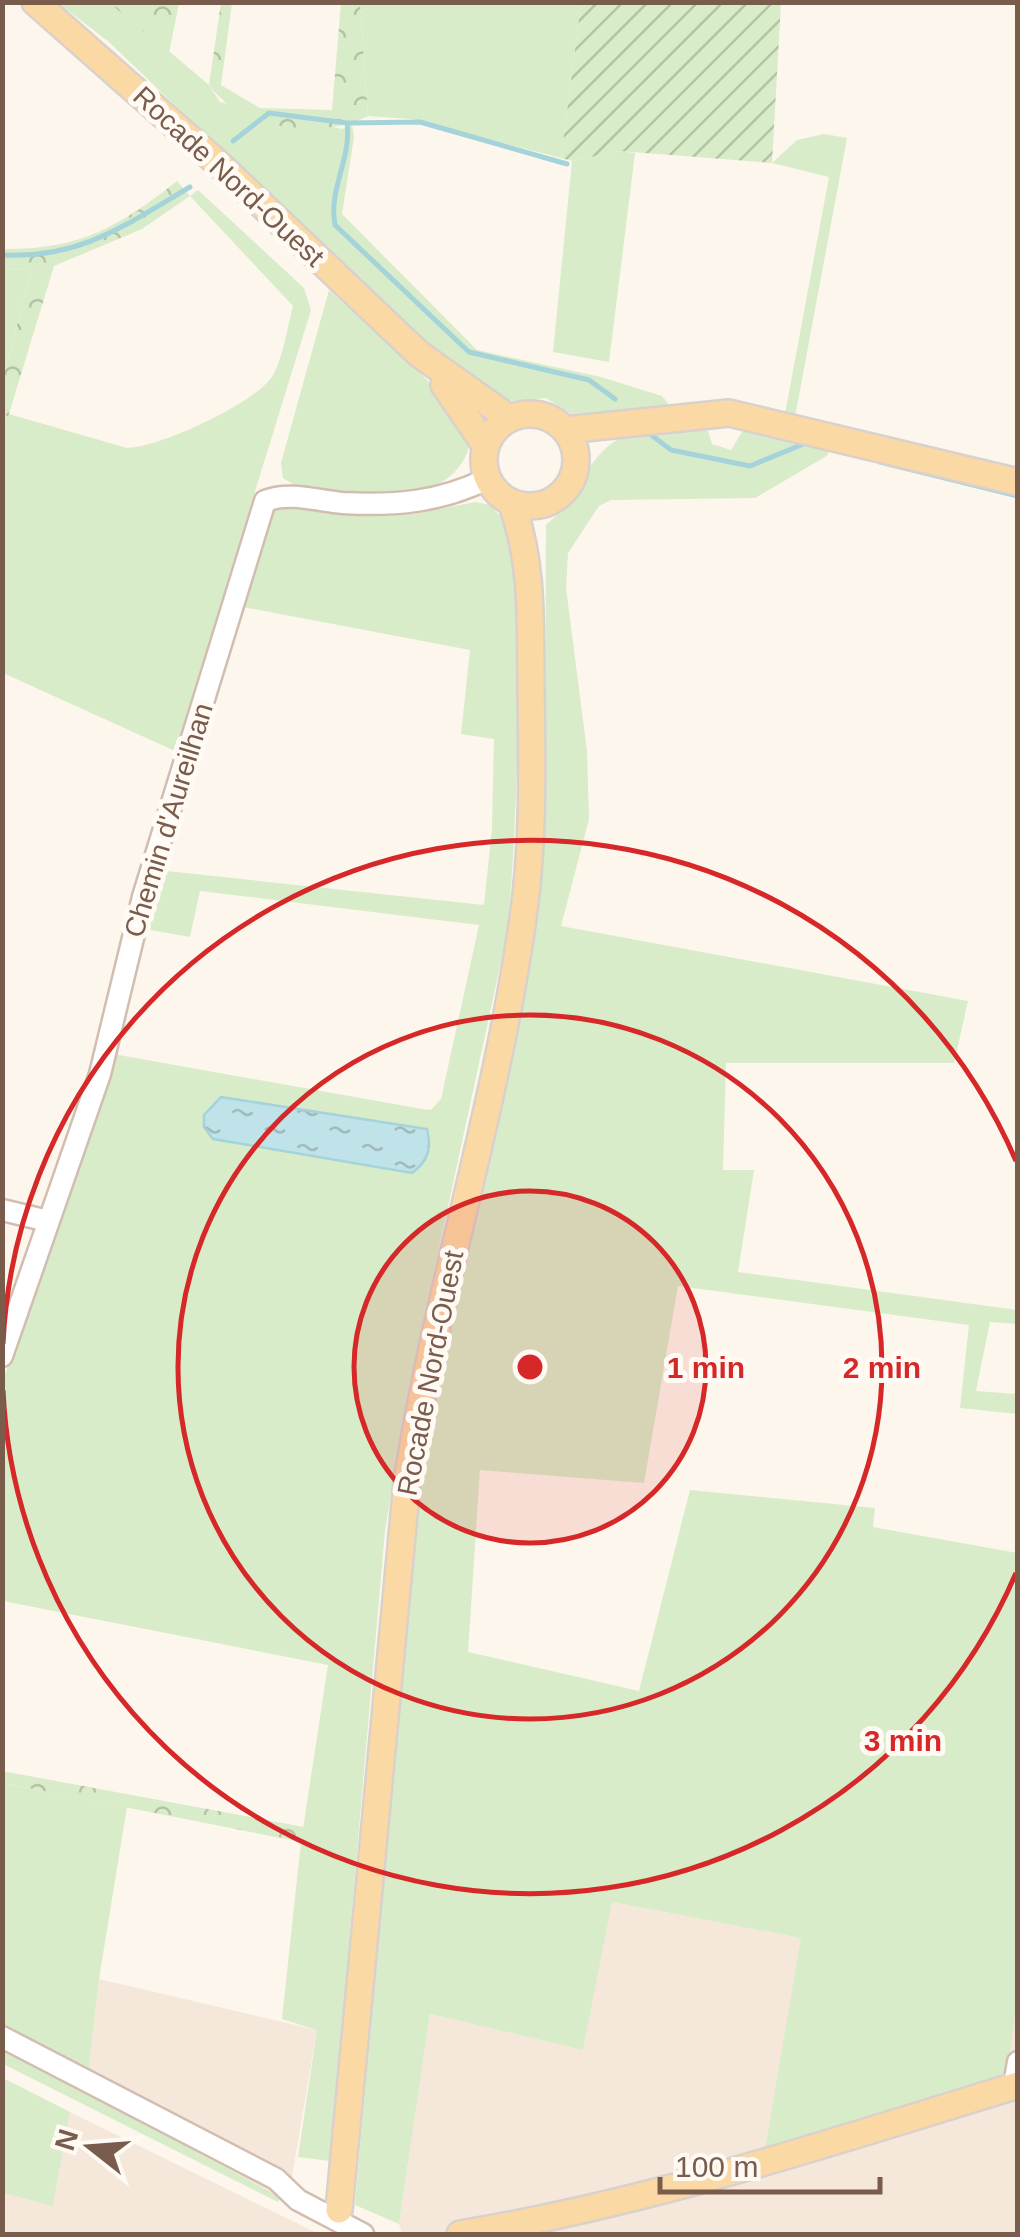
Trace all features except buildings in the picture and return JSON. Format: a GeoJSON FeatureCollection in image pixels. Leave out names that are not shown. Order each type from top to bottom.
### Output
{"type":"FeatureCollection","features":[{"type":"Feature","properties":{"kind":"main road","name":"Rocade Nord-Ouest"},"geometry":{"type":"LineString","coordinates":[[35,2],[221,166],[419,354],[509,418]]}},
{"type":"Feature","properties":{"kind":"main road","name":"Rocade Nord-Ouest"},"geometry":{"type":"LineString","coordinates":[[419,354],[485,445]]}},
{"type":"Feature","properties":{"kind":"main road"},"geometry":{"type":"LineString","coordinates":[[627,423],[576,460],[568,486],[548,503],[534,507],[511,502],[487,479],[485,445],[509,418],[539,414],[565,430],[627,423],[729,413],[1018,482]]}},
{"type":"Feature","properties":{"kind":"main road"},"geometry":{"type":"LineString","coordinates":[[565,430],[576,460]]}},
{"type":"Feature","properties":{"kind":"main road","name":"Rocade Nord-Ouest"},"geometry":{"type":"LineString","coordinates":[[339,2210],[408,1482],[421,1392],[522,922],[532,796],[530,600],[524,538],[511,502]]}},
{"type":"Feature","properties":{"kind":"main road","name":"Rocade Nord-Ouest"},"geometry":{"type":"LineString","coordinates":[[530,600],[548,503]]}},
{"type":"Feature","properties":{"kind":"main road"},"geometry":{"type":"LineString","coordinates":[[460,2234],[542,2219],[764,2160],[1016,2078]]}},
{"type":"Feature","properties":{"kind":"street","name":"Chemin d'Aureilhan"},"geometry":{"type":"LineString","coordinates":[[2,1356],[100,1074],[143,898],[266,502],[292,496],[418,504],[487,479]]}},
{"type":"Feature","properties":{"kind":"street"},"geometry":{"type":"LineString","coordinates":[[2,1210],[48,1221]]}},
{"type":"Feature","properties":{"kind":"street"},"geometry":{"type":"LineString","coordinates":[[2,2037],[276,2179],[298,2200],[363,2234]]}},
{"type":"Feature","properties":{"kind":"shaded area"},"geometry":{"type":"Polygon","coordinates":[[[611,1902],[802,1938],[765,2147],[1006,2076],[1017,1991],[1017,2234],[402,2234],[399,2224],[430,2014],[583,2050],[611,1902]]]}},
{"type":"Feature","properties":{"kind":"shaded area"},"geometry":{"type":"Polygon","coordinates":[[[99,1979],[317,2030],[290,2188],[280,2197],[86,2091],[99,1979]]]}},
{"type":"Feature","properties":{"kind":"shaded area"},"geometry":{"type":"Polygon","coordinates":[[[70,2112],[319,2234],[3,2234],[3,2193],[53,2205],[70,2112]]]}},
{"type":"Feature","properties":{"kind":"green space"},"geometry":{"type":"Polygon","coordinates":[[[58,3],[112,3],[209,85],[220,102],[342,129],[352,124],[354,137],[342,214],[477,350],[601,377],[662,396],[668,403],[665,408],[571,414],[546,398],[513,401],[492,396],[408,329],[109,42],[58,3]]]}},
{"type":"Feature","properties":{"kind":"green space"},"geometry":{"type":"Polygon","coordinates":[[[179,3],[169,53],[112,5],[179,3]]]}},
{"type":"Feature","properties":{"kind":"green space"},"geometry":{"type":"Polygon","coordinates":[[[221,3],[232,3],[221,85],[260,108],[332,110],[341,3],[360,3],[368,116],[328,128],[305,129],[261,121],[223,100],[209,85],[221,3]]]}},
{"type":"Feature","properties":{"kind":"green space"},"geometry":{"type":"Polygon","coordinates":[[[360,3],[581,3],[561,158],[411,119],[368,116],[360,3]]]}},
{"type":"Feature","properties":{"kind":"green space"},"geometry":{"type":"Polygon","coordinates":[[[581,3],[781,3],[772,163],[619,151],[572,161],[561,158],[581,3]]]}},
{"type":"Feature","properties":{"kind":"green space"},"geometry":{"type":"Polygon","coordinates":[[[824,134],[847,138],[795,417],[785,414],[829,177],[772,163],[797,140],[824,134]]]}},
{"type":"Feature","properties":{"kind":"green space"},"geometry":{"type":"Polygon","coordinates":[[[619,151],[635,153],[609,362],[553,352],[572,161],[619,151]]]}},
{"type":"Feature","properties":{"kind":"green space"},"geometry":{"type":"Polygon","coordinates":[[[177,181],[190,196],[142,229],[54,266],[8,417],[3,412],[3,378],[32,269],[3,270],[3,249],[54,245],[97,233],[177,181]]]}},
{"type":"Feature","properties":{"kind":"green space"},"geometry":{"type":"Polygon","coordinates":[[[198,190],[304,288],[311,310],[175,751],[3,673],[2,412],[127,448],[142,446],[206,422],[248,398],[273,375],[293,306],[190,196],[198,190]]]}},
{"type":"Feature","properties":{"kind":"green space"},"geometry":{"type":"Polygon","coordinates":[[[32,269],[3,378],[3,270],[32,269]]]}},
{"type":"Feature","properties":{"kind":"green space"},"geometry":{"type":"Polygon","coordinates":[[[329,290],[427,380],[460,419],[469,447],[461,464],[447,478],[427,489],[376,498],[323,494],[283,478],[281,463],[329,290]]]}},
{"type":"Feature","properties":{"kind":"green space"},"geometry":{"type":"Polygon","coordinates":[[[700,427],[708,431],[712,444],[731,450],[742,432],[751,429],[828,446],[828,455],[755,498],[611,500],[599,506],[568,553],[566,588],[587,751],[589,819],[561,926],[968,1001],[954,1063],[726,1063],[723,1170],[754,1170],[738,1272],[1017,1310],[1017,1324],[990,1322],[976,1391],[1017,1394],[1017,1414],[960,1408],[969,1325],[678,1286],[644,1483],[480,1470],[468,1652],[639,1691],[690,1490],[875,1508],[873,1527],[1017,1553],[1018,1991],[1007,2076],[765,2148],[801,1938],[612,1902],[583,2050],[430,2014],[399,2224],[355,2205],[410,1581],[429,1427],[537,921],[545,796],[546,525],[600,454],[622,437],[700,427]]]}},
{"type":"Feature","properties":{"kind":"green space"},"geometry":{"type":"Polygon","coordinates":[[[476,502],[490,505],[517,534],[516,784],[507,934],[406,1401],[385,1531],[330,2161],[298,2157],[317,2030],[282,2019],[301,1842],[328,1665],[3,1601],[3,1380],[113,1054],[422,1109],[431,1110],[441,1099],[479,925],[200,891],[190,937],[139,928],[157,870],[484,905],[492,828],[494,739],[461,734],[470,650],[243,607],[272,507],[360,516],[413,514],[476,502]]]}},
{"type":"Feature","properties":{"kind":"green space"},"geometry":{"type":"Polygon","coordinates":[[[2,1771],[304,1827],[301,1842],[3,1783],[2,1771]]]}},
{"type":"Feature","properties":{"kind":"green space"},"geometry":{"type":"Polygon","coordinates":[[[2,1783],[127,1807],[88,2075],[3,2030],[2,1783]]]}},
{"type":"Feature","properties":{"kind":"green space"},"geometry":{"type":"Polygon","coordinates":[[[2,2047],[280,2197],[278,2202],[3,2064],[2,2047]]]}},
{"type":"Feature","properties":{"kind":"green space"},"geometry":{"type":"Polygon","coordinates":[[[3,2078],[70,2112],[53,2206],[3,2193],[3,2078]]]}},
{"type":"Feature","properties":{"kind":"water"},"geometry":{"type":"Polygon","coordinates":[[[221,1097],[427,1129],[427,1154],[412,1173],[213,1139],[204,1127],[204,1115],[221,1097]]]}},
{"type":"Feature","properties":{"kind":"waterway"},"geometry":{"type":"LineString","coordinates":[[233,141],[269,113],[347,123],[346,149],[335,199],[335,225],[469,352],[589,380],[615,399]]}},
{"type":"Feature","properties":{"kind":"waterway"},"geometry":{"type":"LineString","coordinates":[[347,123],[420,122],[567,164]]}},
{"type":"Feature","properties":{"kind":"waterway"},"geometry":{"type":"LineString","coordinates":[[2,255],[30,255],[79,245],[123,226],[190,187]]}},
{"type":"Feature","properties":{"kind":"waterway"},"geometry":{"type":"LineString","coordinates":[[650,434],[671,450],[750,466],[806,443]]}},
{"type":"Feature","properties":{"kind":"waterway"},"geometry":{"type":"LineString","coordinates":[[880,462],[1018,496]]}}]}
